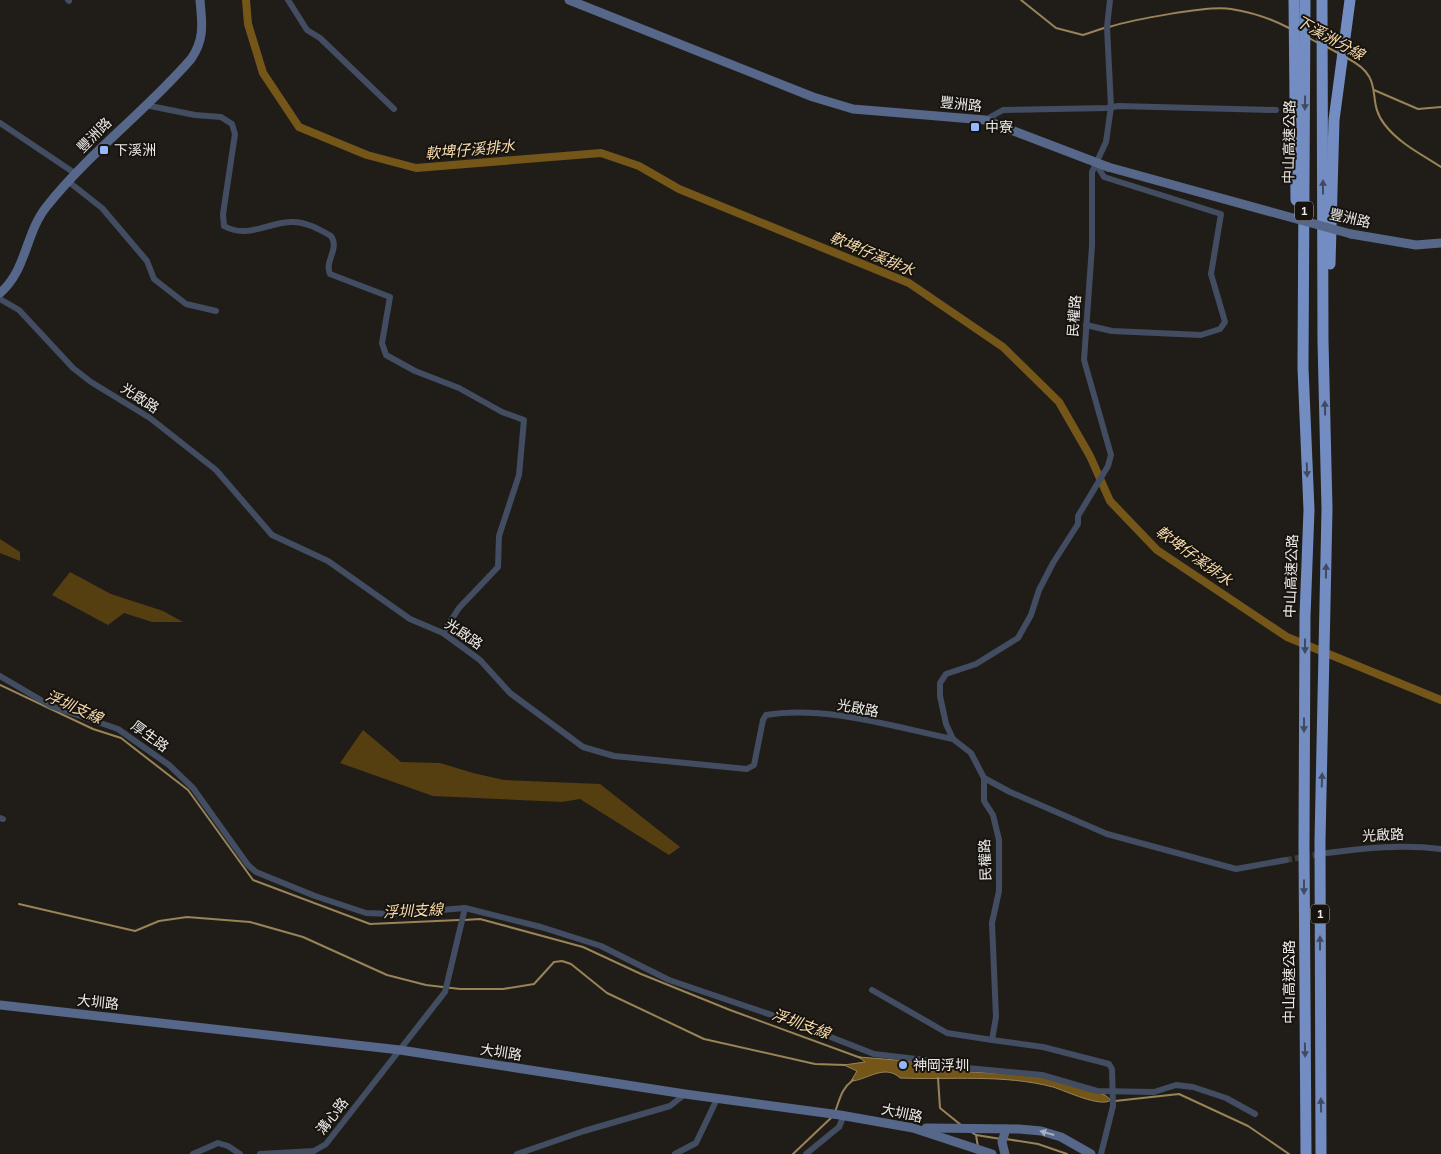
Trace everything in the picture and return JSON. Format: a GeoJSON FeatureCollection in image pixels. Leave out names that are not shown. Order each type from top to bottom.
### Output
{"type":"FeatureCollection","features":[{"type":"Feature","properties":{"kind":"highway"},"geometry":{"type":"LineString","coordinates":[[1294,0],[1300,20]]}},
{"type":"Feature","properties":{"kind":"highway","name":"中山高速公路"},"geometry":{"type":"LineString","coordinates":[[1305,0],[1300,20],[1300,53],[1303,368],[1308,510],[1304,676],[1306,1154]]}},
{"type":"Feature","properties":{"kind":"highway"},"geometry":{"type":"LineString","coordinates":[[1323,341],[1330,273],[1334,120],[1351,0]]}},
{"type":"Feature","properties":{"kind":"highway","name":"1"},"geometry":{"type":"LineString","coordinates":[[1321,1154],[1320,841],[1327,509],[1323,341],[1322,6]]}},
{"type":"Feature","properties":{"kind":"street","name":"豐洲路"},"geometry":{"type":"LineString","coordinates":[[0,293],[17,273],[43,211],[76,174],[196,53],[203,30],[200,0]]}},
{"type":"Feature","properties":{"kind":"street"},"geometry":{"type":"LineString","coordinates":[[288,0],[307,30],[320,38],[394,109]]}},
{"type":"Feature","properties":{"kind":"street","name":"豐洲路"},"geometry":{"type":"LineString","coordinates":[[569,0],[813,98],[853,109],[985,120],[1096,164],[1352,234],[1416,245],[1441,243]]}},
{"type":"Feature","properties":{"kind":"street","name":"民權路"},"geometry":{"type":"LineString","coordinates":[[992,1040],[996,1017],[996,990],[992,924],[999,890],[999,840],[993,815],[984,801],[984,778],[971,753],[953,739],[946,724],[940,696],[940,683],[946,674],[976,664],[1018,638],[1031,615],[1039,590],[1078,524],[1078,516],[1108,466],[1111,455],[1084,360],[1092,246],[1092,172],[1106,142],[1111,107],[1107,27],[1110,0]]}},
{"type":"Feature","properties":{"kind":"street"},"geometry":{"type":"LineString","coordinates":[[147,103],[150,106],[195,115],[224,118],[232,124],[236,134],[223,214],[224,226],[234,230],[250,231],[293,222],[307,224],[331,236],[334,248],[328,266],[330,274],[389,295],[391,298],[382,343],[386,355],[409,368],[459,388],[502,412],[524,420],[519,475],[499,536],[498,567],[459,608],[443,633]]}},
{"type":"Feature","properties":{"kind":"street"},"geometry":{"type":"LineString","coordinates":[[985,120],[1003,110],[1111,107],[1276,110]]}},
{"type":"Feature","properties":{"kind":"street"},"geometry":{"type":"LineString","coordinates":[[0,123],[76,174]]}},
{"type":"Feature","properties":{"kind":"street"},"geometry":{"type":"LineString","coordinates":[[1086,325],[1112,330],[1201,334],[1220,329],[1225,322],[1211,274],[1221,214],[1104,177],[1096,164]]}},
{"type":"Feature","properties":{"kind":"street"},"geometry":{"type":"LineString","coordinates":[[69,182],[102,208],[147,261],[154,279],[186,304],[216,311]]}},
{"type":"Feature","properties":{"kind":"street","name":"光啟路"},"geometry":{"type":"LineString","coordinates":[[0,299],[19,310],[73,368],[91,382],[143,413],[216,470],[272,535],[328,561],[410,619],[443,633],[480,660],[510,693],[583,747],[614,756],[748,769],[754,764],[763,720],[766,715],[776,713],[837,716],[953,739]]}},
{"type":"Feature","properties":{"kind":"street","name":"厚生路"},"geometry":{"type":"LineString","coordinates":[[0,676],[51,706],[118,729],[169,766],[193,788],[248,865],[266,877],[366,913],[393,914],[464,908]]}},
{"type":"Feature","properties":{"kind":"street"},"geometry":{"type":"LineString","coordinates":[[984,778],[1080,824],[1116,836],[1236,868],[1286,860]]}},
{"type":"Feature","properties":{"kind":"street","name":"光啟路"},"geometry":{"type":"LineString","coordinates":[[1326,854],[1357,849],[1413,846],[1441,849]]}},
{"type":"Feature","properties":{"kind":"street"},"geometry":{"type":"LineString","coordinates":[[464,908],[512,919],[601,946],[670,980],[795,1023],[874,1054],[933,1061],[967,1068],[1042,1075],[1113,1094],[1154,1092],[1176,1085],[1193,1087],[1226,1098],[1255,1114]]}},
{"type":"Feature","properties":{"kind":"street","name":"溝心路"},"geometry":{"type":"LineString","coordinates":[[260,1154],[320,1149],[436,1007],[446,987],[464,908]]}},
{"type":"Feature","properties":{"kind":"street"},"geometry":{"type":"LineString","coordinates":[[872,990],[947,1032],[1043,1047],[1109,1064],[1112,1069],[1113,1106],[1101,1154]]}},
{"type":"Feature","properties":{"kind":"street","name":"大圳路"},"geometry":{"type":"LineString","coordinates":[[0,1005],[400,1050],[717,1099],[830,1113],[913,1128],[992,1154]]}},
{"type":"Feature","properties":{"kind":"street"},"geometry":{"type":"LineString","coordinates":[[517,1154],[584,1131],[670,1106],[685,1094]]}},
{"type":"Feature","properties":{"kind":"street"},"geometry":{"type":"LineString","coordinates":[[675,1154],[696,1143],[717,1099]]}},
{"type":"Feature","properties":{"kind":"street"},"geometry":{"type":"LineString","coordinates":[[806,1154],[839,1127],[842,1115]]}},
{"type":"Feature","properties":{"kind":"street"},"geometry":{"type":"LineString","coordinates":[[913,1128],[967,1129],[1004,1135],[1041,1131],[1061,1137],[1091,1154]]}},
{"type":"Feature","properties":{"kind":"street"},"geometry":{"type":"LineString","coordinates":[[1004,1135],[1004,1154]]}},
{"type":"Feature","properties":{"kind":"street"},"geometry":{"type":"LineString","coordinates":[[193,1154],[218,1143],[228,1146],[240,1154]]}},
{"type":"Feature","properties":{"kind":"street"},"geometry":{"type":"LineString","coordinates":[[818,1144],[818,1154]]}},
{"type":"Feature","properties":{"kind":"shaded area"},"geometry":{"type":"Polygon","coordinates":[[[0,539],[20,552],[20,561],[0,553],[0,539]]]}},
{"type":"Feature","properties":{"kind":"shaded area"},"geometry":{"type":"Polygon","coordinates":[[[70,572],[111,594],[163,611],[183,622],[152,622],[124,613],[108,625],[52,595],[70,572]]]}},
{"type":"Feature","properties":{"kind":"shaded area"},"geometry":{"type":"Polygon","coordinates":[[[363,730],[401,762],[440,763],[504,780],[600,784],[680,847],[669,855],[580,799],[562,802],[433,796],[340,763],[363,730]]]}},
{"type":"Feature","properties":{"kind":"shaded area"},"geometry":{"type":"Polygon","coordinates":[[[859,1057],[920,1062],[956,1067],[970,1072],[1040,1075],[1105,1095],[1111,1100],[1100,1102],[1053,1087],[1015,1080],[900,1078],[888,1072],[882,1072],[851,1081],[857,1071],[844,1065],[865,1062],[859,1057]]]}},
{"type":"Feature","properties":{"kind":"waterway","name":"軟埤仔溪排水"},"geometry":{"type":"LineString","coordinates":[[246,0],[248,24],[263,73],[299,127],[367,155],[416,168],[601,153],[639,166],[679,189],[909,283],[1003,347],[1059,402],[1090,456],[1110,501],[1157,550],[1287,637],[1441,700]]}},
{"type":"Feature","properties":{"kind":"waterway","name":"下溪洲分線"},"geometry":{"type":"LineString","coordinates":[[1021,0],[1056,28],[1083,35],[1104,28]]}},
{"type":"Feature","properties":{"kind":"waterway","name":"下溪洲分線"},"geometry":{"type":"LineString","coordinates":[[1109,27],[1170,14],[1220,8],[1253,14],[1289,28]]}},
{"type":"Feature","properties":{"kind":"waterway","name":"下溪洲分線"},"geometry":{"type":"LineString","coordinates":[[1309,38],[1318,43]]}},
{"type":"Feature","properties":{"kind":"waterway","name":"下溪洲分線"},"geometry":{"type":"LineString","coordinates":[[1327,47],[1338,53]]}},
{"type":"Feature","properties":{"kind":"waterway","name":"下溪洲分線"},"geometry":{"type":"LineString","coordinates":[[1347,58],[1360,66],[1372,82],[1379,116],[1391,132],[1418,153],[1441,167]]}},
{"type":"Feature","properties":{"kind":"waterway"},"geometry":{"type":"LineString","coordinates":[[1374,90],[1418,109],[1441,107]]}},
{"type":"Feature","properties":{"kind":"waterway","name":"浮圳支線"},"geometry":{"type":"LineString","coordinates":[[0,685],[93,729],[121,738],[188,790],[253,880],[370,924],[459,920]]}},
{"type":"Feature","properties":{"kind":"waterway"},"geometry":{"type":"LineString","coordinates":[[19,904],[135,931],[159,921],[187,917],[250,922],[303,937],[387,975],[426,985],[460,989],[503,989],[534,984],[554,962],[562,961],[571,964],[607,993],[704,1039],[815,1064],[845,1065]]}},
{"type":"Feature","properties":{"kind":"waterway","name":"浮圳支線"},"geometry":{"type":"LineString","coordinates":[[464,920],[480,919],[583,947],[641,974],[730,1010],[861,1058]]}},
{"type":"Feature","properties":{"kind":"waterway"},"geometry":{"type":"LineString","coordinates":[[938,1078],[940,1108],[961,1125]]}},
{"type":"Feature","properties":{"kind":"waterway"},"geometry":{"type":"LineString","coordinates":[[835,1112],[843,1091],[853,1080]]}},
{"type":"Feature","properties":{"kind":"waterway"},"geometry":{"type":"LineString","coordinates":[[1115,1101],[1179,1094],[1248,1126],[1289,1154]]}},
{"type":"Feature","properties":{"kind":"waterway"},"geometry":{"type":"LineString","coordinates":[[793,1154],[833,1116]]}},
{"type":"Feature","properties":{"kind":"waterway"},"geometry":{"type":"LineString","coordinates":[[971,1132],[976,1135],[978,1147]]}},
{"type":"Feature","properties":{"kind":"waterway"},"geometry":{"type":"LineString","coordinates":[[976,1135],[1001,1139]]}},
{"type":"Feature","properties":{"kind":"waterway"},"geometry":{"type":"LineString","coordinates":[[1006,1139],[1038,1144],[1067,1154]]}},
{"type":"Feature","properties":{"kind":"tunnel"},"geometry":{"type":"LineString","coordinates":[[1286,860],[1322,854]]}},
{"type":"Feature","properties":{"kind":"place","name":"中寮"},"geometry":{"type":"Point","coordinates":[975,127]}},
{"type":"Feature","properties":{"kind":"place","name":"下溪洲"},"geometry":{"type":"Point","coordinates":[104,150]}},
{"type":"Feature","properties":{"kind":"place","name":"神岡浮圳"},"geometry":{"type":"Point","coordinates":[903,1065]}}]}
